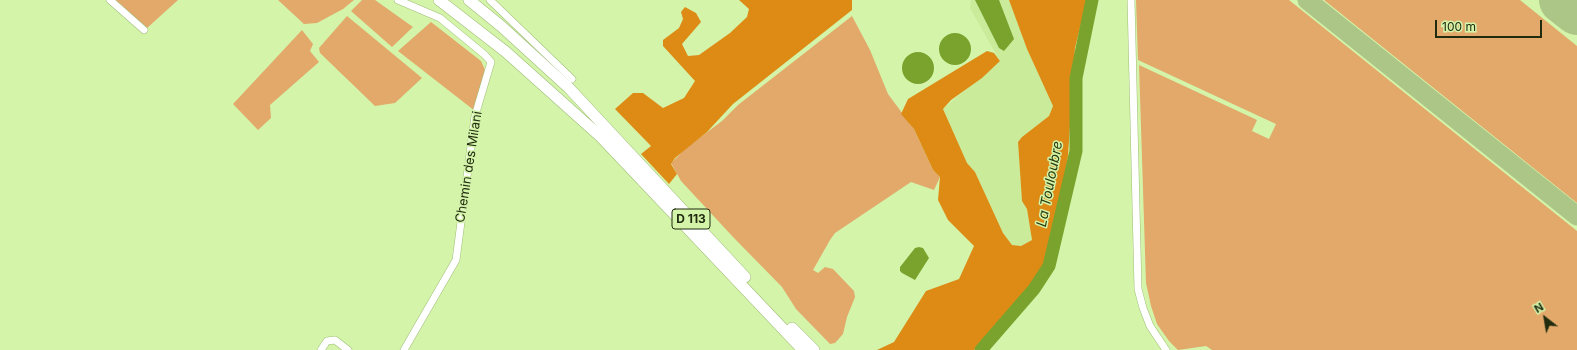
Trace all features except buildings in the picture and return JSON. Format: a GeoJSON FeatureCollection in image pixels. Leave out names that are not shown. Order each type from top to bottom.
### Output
{"type":"FeatureCollection","features":[{"type":"Feature","properties":{"kind":"main road","name":"D 113"},"geometry":{"type":"LineString","coordinates":[[439,0],[506,52],[601,137],[803,350]]}},
{"type":"Feature","properties":{"kind":"main road","name":"D 113"},"geometry":{"type":"LineString","coordinates":[[469,0],[501,26],[569,88],[814,350]]}},
{"type":"Feature","properties":{"kind":"street"},"geometry":{"type":"LineString","coordinates":[[110,0],[144,30]]}},
{"type":"Feature","properties":{"kind":"street","name":"Chemin des Milani"},"geometry":{"type":"LineString","coordinates":[[398,0],[440,18],[485,54],[491,62],[476,116],[456,260],[404,350]]}},
{"type":"Feature","properties":{"kind":"street"},"geometry":{"type":"LineString","coordinates":[[490,0],[572,79]]}},
{"type":"Feature","properties":{"kind":"street"},"geometry":{"type":"LineString","coordinates":[[1131,0],[1138,289],[1150,326],[1166,350]]}},
{"type":"Feature","properties":{"kind":"street"},"geometry":{"type":"LineString","coordinates":[[320,350],[327,341],[335,340],[348,350]]}},
{"type":"Feature","properties":{"kind":"shaded area"},"geometry":{"type":"Polygon","coordinates":[[[115,0],[178,0],[146,29],[115,0]]]}},
{"type":"Feature","properties":{"kind":"shaded area"},"geometry":{"type":"Polygon","coordinates":[[[278,0],[354,0],[343,9],[317,23],[304,24],[278,0]]]}},
{"type":"Feature","properties":{"kind":"shaded area"},"geometry":{"type":"Polygon","coordinates":[[[362,0],[375,0],[413,27],[392,47],[351,11],[362,0]]]}},
{"type":"Feature","properties":{"kind":"shaded area"},"geometry":{"type":"Polygon","coordinates":[[[739,0],[852,0],[852,10],[733,104],[707,132],[675,158],[671,164],[677,174],[669,184],[641,154],[651,146],[615,109],[633,93],[643,93],[663,108],[684,98],[695,81],[663,46],[663,40],[679,28],[683,19],[681,12],[685,7],[696,13],[701,22],[682,44],[688,56],[699,55],[730,33],[747,17],[749,9],[739,0]]]}},
{"type":"Feature","properties":{"kind":"shaded area"},"geometry":{"type":"Polygon","coordinates":[[[971,0],[1009,0],[1027,49],[1053,106],[1049,116],[1022,137],[1018,142],[1022,201],[1027,209],[1032,240],[1021,246],[1012,245],[1003,233],[975,172],[967,163],[943,109],[1000,61],[970,8],[971,0]]]}},
{"type":"Feature","properties":{"kind":"shaded area"},"geometry":{"type":"Polygon","coordinates":[[[975,0],[999,0],[1014,39],[1004,51],[999,48],[975,0]]]}},
{"type":"Feature","properties":{"kind":"shaded area"},"geometry":{"type":"Polygon","coordinates":[[[1009,0],[1087,0],[1075,48],[1068,156],[1058,218],[1043,269],[999,325],[974,350],[877,350],[894,342],[926,291],[959,279],[974,246],[948,220],[938,200],[940,177],[933,170],[914,129],[901,114],[908,99],[987,51],[994,53],[1000,61],[982,78],[951,100],[943,109],[967,163],[975,172],[1003,233],[1012,245],[1021,246],[1032,240],[1027,209],[1022,201],[1018,142],[1022,137],[1049,116],[1053,106],[1027,49],[1009,0]]]}},
{"type":"Feature","properties":{"kind":"shaded area"},"geometry":{"type":"Polygon","coordinates":[[[1136,0],[1289,0],[1577,231],[1577,350],[1212,350],[1206,346],[1178,350],[1169,341],[1157,324],[1146,283],[1139,65],[1257,120],[1252,131],[1269,139],[1276,124],[1138,60],[1136,0]]]}},
{"type":"Feature","properties":{"kind":"shaded area"},"geometry":{"type":"Polygon","coordinates":[[[1324,0],[1520,0],[1577,46],[1577,203],[1324,0]]]}},
{"type":"Feature","properties":{"kind":"shaded area"},"geometry":{"type":"Polygon","coordinates":[[[347,16],[422,78],[395,103],[375,106],[320,53],[319,48],[347,16]]]}},
{"type":"Feature","properties":{"kind":"shaded area"},"geometry":{"type":"Polygon","coordinates":[[[852,16],[870,50],[888,94],[914,129],[933,170],[940,177],[934,190],[911,182],[835,233],[830,240],[813,270],[818,273],[825,267],[833,269],[854,291],[855,297],[847,317],[843,334],[835,343],[830,344],[796,309],[782,287],[681,181],[671,163],[686,148],[722,121],[738,105],[852,16]]]}},
{"type":"Feature","properties":{"kind":"shaded area"},"geometry":{"type":"Polygon","coordinates":[[[431,22],[481,61],[485,70],[475,111],[398,51],[431,22]]]}},
{"type":"Feature","properties":{"kind":"shaded area"},"geometry":{"type":"Polygon","coordinates":[[[302,30],[313,44],[310,51],[319,62],[270,105],[271,118],[258,130],[233,104],[302,30]]]}},
{"type":"Feature","properties":{"kind":"shaded area"},"geometry":{"type":"Polygon","coordinates":[[[952,33],[958,33],[968,40],[971,49],[970,55],[964,62],[958,65],[952,65],[942,58],[939,52],[939,46],[946,36],[952,33]]]}},
{"type":"Feature","properties":{"kind":"shaded area"},"geometry":{"type":"Polygon","coordinates":[[[915,52],[921,52],[931,59],[934,68],[933,74],[927,81],[921,84],[915,84],[905,77],[902,71],[902,65],[909,55],[915,52]]]}},
{"type":"Feature","properties":{"kind":"shaded area"},"geometry":{"type":"Polygon","coordinates":[[[915,248],[923,248],[929,258],[915,280],[902,273],[900,271],[900,267],[915,248]]]}},
{"type":"Feature","properties":{"kind":"waterway","name":"La Touloubre"},"geometry":{"type":"LineString","coordinates":[[981,350],[1034,289],[1049,266],[1076,151],[1076,78],[1092,0]]}},
{"type":"Feature","properties":{"kind":"taxiway"},"geometry":{"type":"LineString","coordinates":[[1307,0],[1577,216]]}},
{"type":"Feature","properties":{"kind":"runway"},"geometry":{"type":"LineString","coordinates":[[1563,0],[1577,11]]}}]}
